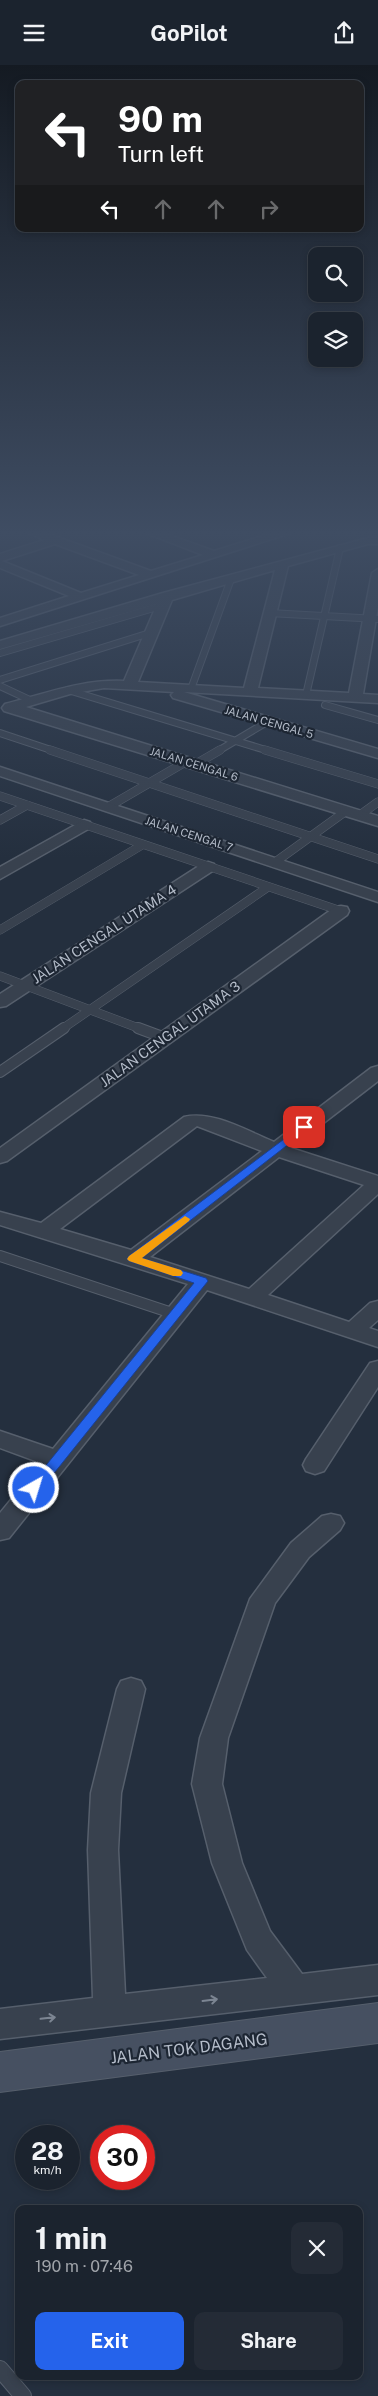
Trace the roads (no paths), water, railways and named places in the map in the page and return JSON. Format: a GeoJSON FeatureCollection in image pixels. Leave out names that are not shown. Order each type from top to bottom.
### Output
{"type":"FeatureCollection","features":[{"type":"Feature","properties":{"kind":"street"},"geometry":{"type":"LineString","coordinates":[[0,645],[20,640]]}},
{"type":"Feature","properties":{"kind":"street"},"geometry":{"type":"LineString","coordinates":[[130,684],[150,640]]}},
{"type":"Feature","properties":{"kind":"street"},"geometry":{"type":"LineString","coordinates":[[250,692],[263,640]]}},
{"type":"Feature","properties":{"kind":"street"},"geometry":{"type":"LineString","coordinates":[[356,698],[369,640]]}},
{"type":"Feature","properties":{"kind":"street"},"geometry":{"type":"LineString","coordinates":[[5,709],[68,690],[104,684],[378,699]]}},
{"type":"Feature","properties":{"kind":"street","name":"JALAN CENGAL 5"},"geometry":{"type":"LineString","coordinates":[[162,686],[188,700],[378,754]]}},
{"type":"Feature","properties":{"kind":"street","name":"JALAN CENGAL 6"},"geometry":{"type":"LineString","coordinates":[[5,709],[192,763],[378,821]]}},
{"type":"Feature","properties":{"kind":"street","name":"JALAN CENGAL 7"},"geometry":{"type":"LineString","coordinates":[[0,771],[378,897]]}},
{"type":"Feature","properties":{"kind":"street"},"geometry":{"type":"LineString","coordinates":[[0,875],[84,825]]}},
{"type":"Feature","properties":{"kind":"street","name":"JALAN CENGAL UTAMA 4"},"geometry":{"type":"LineString","coordinates":[[0,1002],[208,867]]}},
{"type":"Feature","properties":{"kind":"street","name":"JALAN CENGAL UTAMA 3"},"geometry":{"type":"LineString","coordinates":[[0,1157],[341,911]]}},
{"type":"Feature","properties":{"kind":"street"},"geometry":{"type":"LineString","coordinates":[[133,1259],[378,1072]]}},
{"type":"Feature","properties":{"kind":"street"},"geometry":{"type":"LineString","coordinates":[[44,1231],[191,1121],[210,1123],[275,1149],[378,1183],[252,1298]]}},
{"type":"Feature","properties":{"kind":"street"},"geometry":{"type":"LineString","coordinates":[[0,1218],[202,1281],[378,1339]]}},
{"type":"Feature","properties":{"kind":"street"},"geometry":{"type":"LineString","coordinates":[[0,1531],[202,1281]]}},
{"type":"Feature","properties":{"kind":"street"},"geometry":{"type":"LineString","coordinates":[[352,1331],[378,1308]]}},
{"type":"Feature","properties":{"kind":"street"},"geometry":{"type":"LineString","coordinates":[[315,1465],[378,1369]]}},
{"type":"Feature","properties":{"kind":"street"},"geometry":{"type":"LineString","coordinates":[[0,1439],[57,1460]]}},
{"type":"Feature","properties":{"kind":"street"},"geometry":{"type":"LineString","coordinates":[[295,1990],[258,1940],[227,1863],[207,1784],[214,1738],[263,1599],[300,1550],[331,1523]]}},
{"type":"Feature","properties":{"kind":"street"},"geometry":{"type":"LineString","coordinates":[[110,2011],[103,1850],[106,1793],[131,1689]]}},
{"type":"Feature","properties":{"kind":"street"},"geometry":{"type":"LineString","coordinates":[[0,2024],[378,1980]]}},
{"type":"Feature","properties":{"kind":"street","name":"JALAN TOK DAGANG"},"geometry":{"type":"LineString","coordinates":[[0,2072],[378,2023]]}},
{"type":"Feature","properties":{"kind":"lane"},"geometry":{"type":"LineString","coordinates":[[0,653],[42,640]]}},
{"type":"Feature","properties":{"kind":"lane"},"geometry":{"type":"LineString","coordinates":[[0,680],[128,640]]}},
{"type":"Feature","properties":{"kind":"lane"},"geometry":{"type":"LineString","coordinates":[[192,689],[209,640]]}},
{"type":"Feature","properties":{"kind":"lane"},"geometry":{"type":"LineString","coordinates":[[306,695],[319,640]]}},
{"type":"Feature","properties":{"kind":"lane"},"geometry":{"type":"LineString","coordinates":[[0,686],[32,701]]}},
{"type":"Feature","properties":{"kind":"lane"},"geometry":{"type":"LineString","coordinates":[[68,690],[378,784]]}},
{"type":"Feature","properties":{"kind":"lane"},"geometry":{"type":"LineString","coordinates":[[325,705],[378,720]]}},
{"type":"Feature","properties":{"kind":"lane"},"geometry":{"type":"LineString","coordinates":[[108,807],[148,783],[192,763],[267,722]]}},
{"type":"Feature","properties":{"kind":"lane"},"geometry":{"type":"LineString","coordinates":[[0,733],[378,859]]}},
{"type":"Feature","properties":{"kind":"lane"},"geometry":{"type":"LineString","coordinates":[[0,795],[142,845],[341,911]]}},
{"type":"Feature","properties":{"kind":"lane"},"geometry":{"type":"LineString","coordinates":[[274,863],[308,837],[378,802]]}},
{"type":"Feature","properties":{"kind":"lane"},"geometry":{"type":"LineString","coordinates":[[0,820],[27,805]]}},
{"type":"Feature","properties":{"kind":"lane"},"geometry":{"type":"LineString","coordinates":[[0,930],[142,845]]}},
{"type":"Feature","properties":{"kind":"lane"},"geometry":{"type":"LineString","coordinates":[[0,1073],[268,887]]}},
{"type":"Feature","properties":{"kind":"lane"},"geometry":{"type":"LineString","coordinates":[[0,976],[165,1038]]}},
{"type":"Feature","properties":{"kind":"lane"},"geometry":{"type":"LineString","coordinates":[[0,1256],[175,1314]]}},
{"type":"Feature","properties":{"kind":"lane"},"geometry":{"type":"LineString","coordinates":[[0,2369],[23,2396]]}}]}
